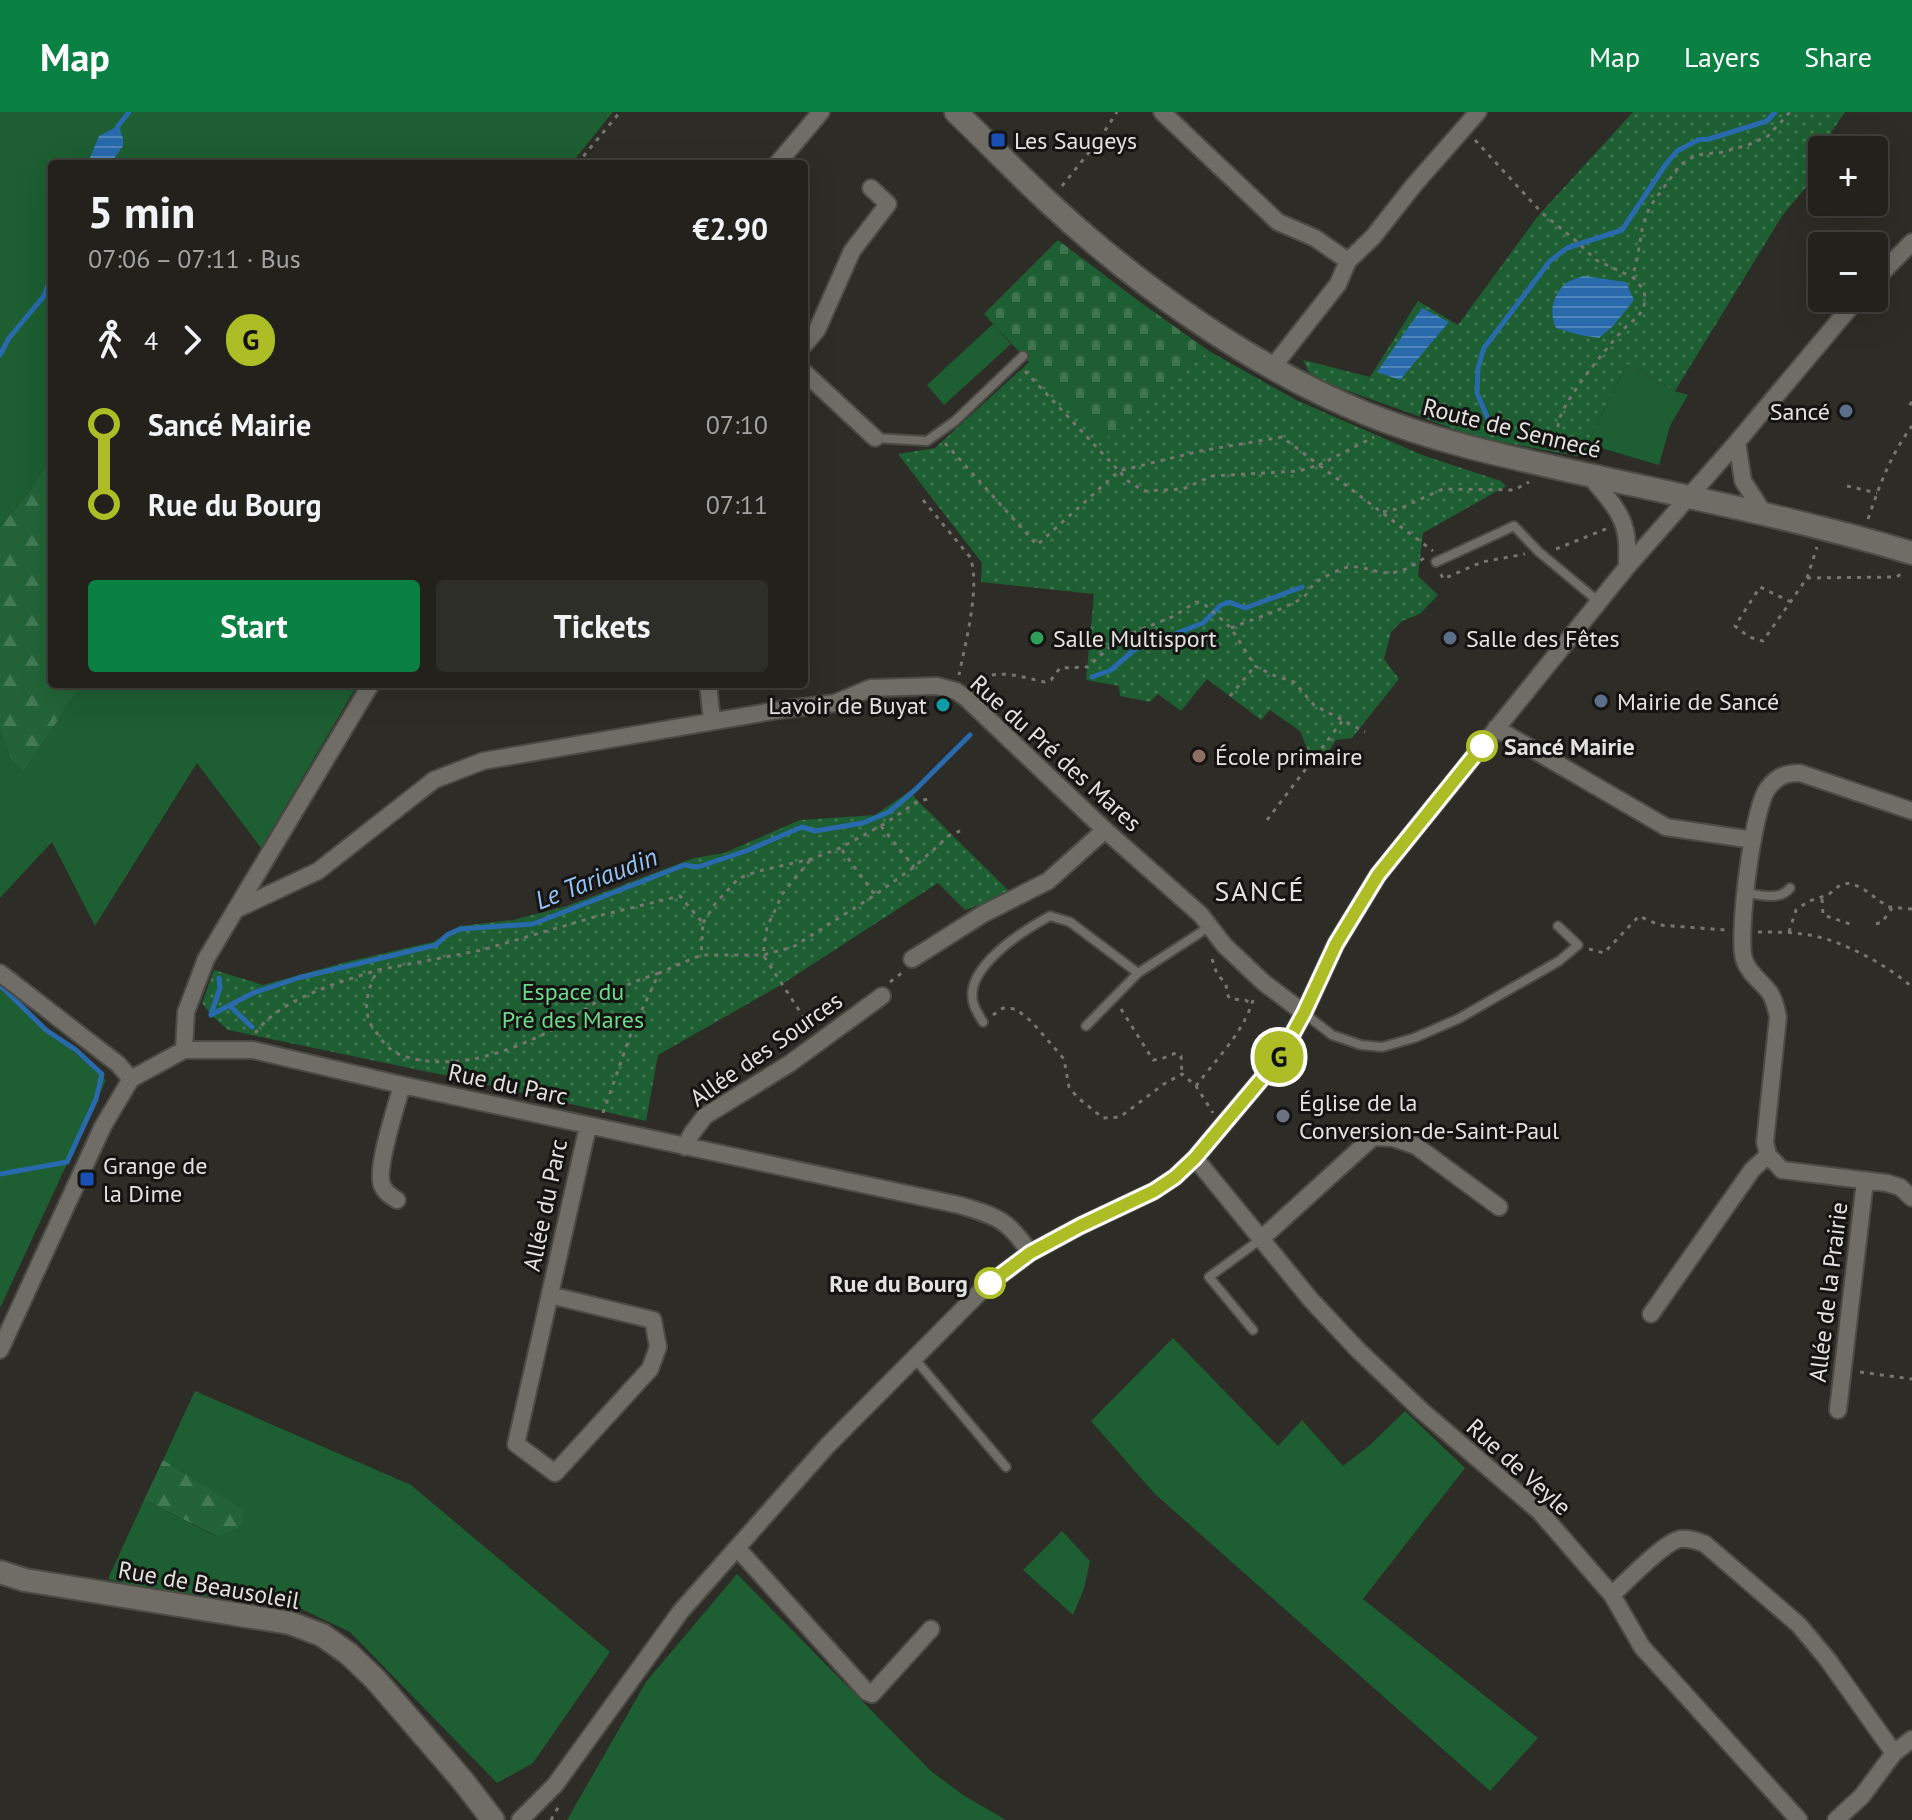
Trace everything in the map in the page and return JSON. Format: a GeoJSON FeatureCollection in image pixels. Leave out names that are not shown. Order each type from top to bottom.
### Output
{"type":"FeatureCollection","features":[{"type":"Feature","properties":{"kind":"street"},"geometry":{"type":"LineString","coordinates":[[780,160],[821,112]]}},
{"type":"Feature","properties":{"kind":"street","name":"Route de Sennecé"},"geometry":{"type":"LineString","coordinates":[[956,112],[1048,202],[1116,260],[1193,318],[1272,368],[1317,391],[1368,414],[1455,445],[1823,528],[1912,553]]}},
{"type":"Feature","properties":{"kind":"street"},"geometry":{"type":"LineString","coordinates":[[1272,368],[1338,284],[1348,261],[1373,237],[1478,112]]}},
{"type":"Feature","properties":{"kind":"street"},"geometry":{"type":"LineString","coordinates":[[1173,115],[1278,222],[1315,238],[1348,261]]}},
{"type":"Feature","properties":{"kind":"street"},"geometry":{"type":"LineString","coordinates":[[808,340],[817,330],[852,251],[888,204],[871,188]]}},
{"type":"Feature","properties":{"kind":"street"},"geometry":{"type":"LineString","coordinates":[[1888,267],[1912,242]]}},
{"type":"Feature","properties":{"kind":"street"},"geometry":{"type":"LineString","coordinates":[[520,1820],[555,1785],[681,1611],[827,1446],[986,1286],[1030,1253],[1154,1191],[1195,1158],[1280,1057],[1336,944],[1378,875],[1627,567],[1846,312]]}},
{"type":"Feature","properties":{"kind":"street"},"geometry":{"type":"LineString","coordinates":[[808,376],[875,438]]}},
{"type":"Feature","properties":{"kind":"street"},"geometry":{"type":"LineString","coordinates":[[1737,442],[1743,481],[1765,515]]}},
{"type":"Feature","properties":{"kind":"street"},"geometry":{"type":"LineString","coordinates":[[1589,475],[1623,521],[1627,535],[1627,567]]}},
{"type":"Feature","properties":{"kind":"street","name":"Rue du Pré des Mares"},"geometry":{"type":"LineString","coordinates":[[235,910],[318,871],[434,780],[483,761],[835,703],[871,688],[937,686],[961,694],[1105,830],[1201,915],[1204,930],[1304,1013]]}},
{"type":"Feature","properties":{"kind":"street"},"geometry":{"type":"LineString","coordinates":[[184,1050],[186,1012],[206,959],[369,688]]}},
{"type":"Feature","properties":{"kind":"street"},"geometry":{"type":"LineString","coordinates":[[708,688],[712,721]]}},
{"type":"Feature","properties":{"kind":"street"},"geometry":{"type":"LineString","coordinates":[[1496,728],[1666,827],[1753,840]]}},
{"type":"Feature","properties":{"kind":"street"},"geometry":{"type":"LineString","coordinates":[[1912,811],[1800,773],[1787,773],[1768,789],[1762,800],[1753,840],[1742,938],[1747,967],[1770,994],[1778,1017],[1765,1142],[1768,1155],[1782,1170],[1900,1187],[1912,1198]]}},
{"type":"Feature","properties":{"kind":"street"},"geometry":{"type":"LineString","coordinates":[[912,959],[983,914],[1048,881],[1105,830]]}},
{"type":"Feature","properties":{"kind":"street"},"geometry":{"type":"LineString","coordinates":[[0,973],[118,1064],[131,1079],[103,1126],[0,1350]]}},
{"type":"Feature","properties":{"kind":"street","name":"Allée des Sources"},"geometry":{"type":"LineString","coordinates":[[685,1147],[705,1116],[789,1064],[882,996]]}},
{"type":"Feature","properties":{"kind":"street","name":"Rue du Parc"},"geometry":{"type":"LineString","coordinates":[[131,1079],[184,1050],[253,1050],[959,1205],[995,1216],[1017,1234],[1030,1253]]}},
{"type":"Feature","properties":{"kind":"street"},"geometry":{"type":"LineString","coordinates":[[397,1200],[385,1192],[381,1183],[381,1165],[402,1085]]}},
{"type":"Feature","properties":{"kind":"street","name":"Allée du Parc"},"geometry":{"type":"LineString","coordinates":[[550,1295],[653,1320],[658,1347],[650,1369],[555,1473],[516,1444],[550,1295],[593,1127]]}},
{"type":"Feature","properties":{"kind":"street"},"geometry":{"type":"LineString","coordinates":[[1261,1239],[1373,1137],[1393,1138],[1416,1146],[1499,1207]]}},
{"type":"Feature","properties":{"kind":"street"},"geometry":{"type":"LineString","coordinates":[[1651,1314],[1752,1170],[1768,1155]]}},
{"type":"Feature","properties":{"kind":"street","name":"Rue de Veyle"},"geometry":{"type":"LineString","coordinates":[[1195,1158],[1311,1300],[1358,1350],[1422,1411],[1540,1512],[1612,1595],[1642,1647],[1799,1820]]}},
{"type":"Feature","properties":{"kind":"street","name":"Allée de la Prairie"},"geometry":{"type":"LineString","coordinates":[[1838,1410],[1865,1181]]}},
{"type":"Feature","properties":{"kind":"street"},"geometry":{"type":"LineString","coordinates":[[1612,1595],[1677,1539],[1692,1539],[1705,1544],[1799,1625],[1828,1660],[1894,1753]]}},
{"type":"Feature","properties":{"kind":"street"},"geometry":{"type":"LineString","coordinates":[[737,1548],[867,1692],[872,1694],[931,1629]]}},
{"type":"Feature","properties":{"kind":"street","name":"Rue de Beausoleil"},"geometry":{"type":"LineString","coordinates":[[0,1572],[25,1580]]}},
{"type":"Feature","properties":{"kind":"street","name":"Rue de Beausoleil"},"geometry":{"type":"LineString","coordinates":[[0,1579],[25,1580],[290,1623],[322,1635],[349,1654],[376,1680],[493,1820]]}},
{"type":"Feature","properties":{"kind":"street"},"geometry":{"type":"LineString","coordinates":[[1836,1820],[1862,1796],[1894,1753],[1912,1739]]}},
{"type":"Feature","properties":{"kind":"lane"},"geometry":{"type":"LineString","coordinates":[[875,438],[927,441],[955,421],[1020,359]]}},
{"type":"Feature","properties":{"kind":"lane"},"geometry":{"type":"LineString","coordinates":[[1436,562],[1514,526],[1539,552],[1599,602]]}},
{"type":"Feature","properties":{"kind":"lane"},"geometry":{"type":"LineString","coordinates":[[1746,893],[1780,896],[1790,888]]}},
{"type":"Feature","properties":{"kind":"lane"},"geometry":{"type":"LineString","coordinates":[[983,1022],[973,1003],[974,989],[982,967],[1031,926],[1050,916],[1070,922],[1138,973]]}},
{"type":"Feature","properties":{"kind":"lane"},"geometry":{"type":"LineString","coordinates":[[1304,1013],[1332,1035],[1361,1045],[1382,1047],[1414,1038],[1458,1019],[1559,961],[1578,945],[1558,926]]}},
{"type":"Feature","properties":{"kind":"lane"},"geometry":{"type":"LineString","coordinates":[[1086,1026],[1138,973],[1204,930]]}},
{"type":"Feature","properties":{"kind":"lane"},"geometry":{"type":"LineString","coordinates":[[1253,1330],[1209,1277],[1261,1239]]}},
{"type":"Feature","properties":{"kind":"lane"},"geometry":{"type":"LineString","coordinates":[[914,1358],[1006,1467]]}},
{"type":"Feature","properties":{"kind":"path"},"geometry":{"type":"LineString","coordinates":[[580,160],[620,112]]}},
{"type":"Feature","properties":{"kind":"path"},"geometry":{"type":"LineString","coordinates":[[1048,202],[1099,140],[1117,112]]}},
{"type":"Feature","properties":{"kind":"path"},"geometry":{"type":"LineString","coordinates":[[1632,276],[1649,208],[1680,165],[1696,155],[1723,152],[1768,136],[1790,112]]}},
{"type":"Feature","properties":{"kind":"path"},"geometry":{"type":"LineString","coordinates":[[1464,128],[1542,213],[1596,260],[1632,276],[1642,287],[1645,298],[1638,317],[1623,329],[1565,405],[1558,424],[1560,436],[1577,453],[1589,475]]}},
{"type":"Feature","properties":{"kind":"path"},"geometry":{"type":"LineString","coordinates":[[1020,359],[1128,481],[1144,491],[1183,489],[1212,476],[1299,471],[1319,465],[1394,423]]}},
{"type":"Feature","properties":{"kind":"path"},"geometry":{"type":"LineString","coordinates":[[1912,402],[1909,406],[1912,409]]}},
{"type":"Feature","properties":{"kind":"path"},"geometry":{"type":"LineString","coordinates":[[1862,538],[1881,480],[1896,448],[1912,426]]}},
{"type":"Feature","properties":{"kind":"path"},"geometry":{"type":"LineString","coordinates":[[937,434],[1037,545],[1119,471],[1200,451],[1282,437],[1433,551],[1411,568],[1394,574],[1363,567],[1346,567],[1314,583],[1308,595],[1298,601],[1231,628]]}},
{"type":"Feature","properties":{"kind":"path"},"geometry":{"type":"LineString","coordinates":[[1383,512],[1401,508],[1443,489],[1514,490],[1533,480],[1545,465]]}},
{"type":"Feature","properties":{"kind":"path"},"geometry":{"type":"LineString","coordinates":[[1847,486],[1877,493]]}},
{"type":"Feature","properties":{"kind":"path"},"geometry":{"type":"LineString","coordinates":[[923,500],[970,557],[974,567],[961,694]]}},
{"type":"Feature","properties":{"kind":"path"},"geometry":{"type":"LineString","coordinates":[[1436,562],[1443,579],[1482,562],[1560,548],[1623,521]]}},
{"type":"Feature","properties":{"kind":"path"},"geometry":{"type":"LineString","coordinates":[[1791,602],[1760,587],[1735,626],[1749,637],[1763,641],[1791,602],[1807,578],[1823,528]]}},
{"type":"Feature","properties":{"kind":"path"},"geometry":{"type":"LineString","coordinates":[[1807,578],[1896,577],[1912,568]]}},
{"type":"Feature","properties":{"kind":"path"},"geometry":{"type":"LineString","coordinates":[[961,694],[989,674],[1045,682],[1051,680],[1060,668],[1088,667],[1118,639],[1174,616],[1196,602],[1210,608],[1231,628],[1255,666],[1294,682],[1314,705],[1365,732]]}},
{"type":"Feature","properties":{"kind":"path"},"geometry":{"type":"LineString","coordinates":[[1230,696],[1255,666]]}},
{"type":"Feature","properties":{"kind":"path"},"geometry":{"type":"LineString","coordinates":[[1267,820],[1343,720]]}},
{"type":"Feature","properties":{"kind":"path"},"geometry":{"type":"LineString","coordinates":[[701,955],[703,923],[715,904],[739,878],[840,848],[918,801],[929,799]]}},
{"type":"Feature","properties":{"kind":"path"},"geometry":{"type":"LineString","coordinates":[[881,826],[914,867]]}},
{"type":"Feature","properties":{"kind":"path"},"geometry":{"type":"LineString","coordinates":[[378,970],[370,982],[367,1001],[369,1022],[389,1049],[413,1060],[444,1063],[471,1060],[516,1046],[557,1027],[633,981],[701,955],[763,955],[793,947],[875,895],[914,867],[950,835],[960,831]]}},
{"type":"Feature","properties":{"kind":"path"},"geometry":{"type":"LineString","coordinates":[[840,848],[875,895]]}},
{"type":"Feature","properties":{"kind":"path"},"geometry":{"type":"LineString","coordinates":[[811,859],[783,893],[767,927],[763,955],[820,1042]]}},
{"type":"Feature","properties":{"kind":"path"},"geometry":{"type":"LineString","coordinates":[[1789,932],[1796,910],[1809,901],[1822,898],[1840,885],[1850,883],[1892,908],[1912,909]]}},
{"type":"Feature","properties":{"kind":"path"},"geometry":{"type":"LineString","coordinates":[[253,1050],[254,1034],[262,1023],[295,1002],[337,983],[378,970],[482,950],[680,896],[703,923]]}},
{"type":"Feature","properties":{"kind":"path"},"geometry":{"type":"LineString","coordinates":[[1822,898],[1823,915],[1853,925]]}},
{"type":"Feature","properties":{"kind":"path"},"geometry":{"type":"LineString","coordinates":[[1876,924],[1882,922],[1892,908]]}},
{"type":"Feature","properties":{"kind":"path"},"geometry":{"type":"LineString","coordinates":[[1204,930],[1217,974],[1226,984],[1230,999],[1252,1004]]}},
{"type":"Feature","properties":{"kind":"path"},"geometry":{"type":"LineString","coordinates":[[882,996],[882,989],[912,959]]}},
{"type":"Feature","properties":{"kind":"path"},"geometry":{"type":"LineString","coordinates":[[593,1127],[659,973]]}},
{"type":"Feature","properties":{"kind":"path"},"geometry":{"type":"LineString","coordinates":[[1196,1086],[1238,1032],[1263,982]]}},
{"type":"Feature","properties":{"kind":"path"},"geometry":{"type":"LineString","coordinates":[[1114,997],[1153,1060],[1176,1053],[1181,1056],[1182,1074],[1196,1086],[1221,1126]]}},
{"type":"Feature","properties":{"kind":"path"},"geometry":{"type":"LineString","coordinates":[[983,1022],[1003,1008],[1016,1009],[1032,1022],[1064,1059],[1069,1087],[1103,1118],[1120,1117],[1182,1074]]}},
{"type":"Feature","properties":{"kind":"path"},"geometry":{"type":"LineString","coordinates":[[1843,1370],[1912,1379]]}},
{"type":"Feature","properties":{"kind":"green space"},"geometry":{"type":"Polygon","coordinates":[[[0,112],[613,112],[574,160],[48,160],[48,470],[45,467],[0,527],[0,112]]]}},
{"type":"Feature","properties":{"kind":"green space"},"geometry":{"type":"Polygon","coordinates":[[[1633,112],[1845,112],[1829,136],[1808,136],[1808,185],[1782,216],[1675,391],[1627,364],[1587,444],[1588,458],[1479,438],[1326,383],[1309,372],[1303,360],[1370,377],[1418,301],[1458,325],[1538,216],[1633,112]]]}},
{"type":"Feature","properties":{"kind":"green space"},"geometry":{"type":"Polygon","coordinates":[[[1058,240],[1209,351],[1103,442],[984,314],[1058,240]]]}},
{"type":"Feature","properties":{"kind":"green space"},"geometry":{"type":"Polygon","coordinates":[[[993,324],[1011,344],[944,405],[927,385],[993,324]]]}},
{"type":"Feature","properties":{"kind":"green space"},"geometry":{"type":"Polygon","coordinates":[[[1209,351],[1296,400],[1422,455],[1501,481],[1506,486],[1423,533],[1418,576],[1438,595],[1420,614],[1402,621],[1391,632],[1384,659],[1399,679],[1352,738],[1336,740],[1321,763],[1309,753],[1300,731],[1270,710],[1261,720],[1207,679],[1181,711],[1158,694],[1150,702],[1120,696],[1119,686],[1086,680],[1094,594],[981,582],[982,563],[898,454],[935,448],[1029,362],[1104,440],[1209,351]]]}},
{"type":"Feature","properties":{"kind":"green space"},"geometry":{"type":"Polygon","coordinates":[[[1627,364],[1688,395],[1670,426],[1659,465],[1587,444],[1627,364]]]}},
{"type":"Feature","properties":{"kind":"green space"},"geometry":{"type":"Polygon","coordinates":[[[45,467],[48,470],[48,688],[79,688],[23,773],[10,756],[0,729],[0,527],[45,467]]]}},
{"type":"Feature","properties":{"kind":"green space"},"geometry":{"type":"Polygon","coordinates":[[[79,688],[356,688],[261,848],[197,763],[95,926],[52,842],[0,898],[0,729],[10,756],[23,773],[79,688]]]}},
{"type":"Feature","properties":{"kind":"green space","name":"Espace du Pré des Mares"},"geometry":{"type":"Polygon","coordinates":[[[910,791],[1011,893],[965,910],[938,883],[779,986],[658,1055],[646,1121],[228,1030],[202,1003],[214,970],[263,985],[433,942],[460,926],[513,920],[567,906],[694,858],[724,853],[800,820],[875,815],[910,791]]]}},
{"type":"Feature","properties":{"kind":"green space"},"geometry":{"type":"Polygon","coordinates":[[[0,987],[106,1080],[0,1308],[0,987]]]}},
{"type":"Feature","properties":{"kind":"green space"},"geometry":{"type":"Polygon","coordinates":[[[1173,1338],[1278,1446],[1302,1420],[1343,1466],[1405,1411],[1465,1468],[1363,1599],[1538,1738],[1490,1791],[1155,1494],[1091,1421],[1173,1338]]]}},
{"type":"Feature","properties":{"kind":"green space"},"geometry":{"type":"Polygon","coordinates":[[[195,1391],[411,1485],[610,1652],[533,1763],[497,1783],[350,1632],[297,1607],[152,1590],[108,1579],[144,1500],[216,1536],[244,1509],[163,1460],[195,1391]]]}},
{"type":"Feature","properties":{"kind":"green space"},"geometry":{"type":"Polygon","coordinates":[[[163,1460],[244,1509],[241,1527],[217,1536],[144,1500],[163,1460]]]}},
{"type":"Feature","properties":{"kind":"green space"},"geometry":{"type":"Polygon","coordinates":[[[1062,1531],[1090,1561],[1084,1589],[1073,1615],[1023,1570],[1062,1531]]]}},
{"type":"Feature","properties":{"kind":"green space"},"geometry":{"type":"Polygon","coordinates":[[[737,1574],[931,1771],[963,1795],[1006,1820],[567,1820],[646,1682],[737,1574]]]}},
{"type":"Feature","properties":{"kind":"water"},"geometry":{"type":"Polygon","coordinates":[[[118,126],[123,146],[113,160],[89,160],[99,136],[118,126]]]}},
{"type":"Feature","properties":{"kind":"water"},"geometry":{"type":"Polygon","coordinates":[[[1584,276],[1626,282],[1634,300],[1599,338],[1556,328],[1554,322],[1553,305],[1557,294],[1567,283],[1584,276]]]}},
{"type":"Feature","properties":{"kind":"water"},"geometry":{"type":"Polygon","coordinates":[[[1422,308],[1449,322],[1400,380],[1377,372],[1422,308]]]}},
{"type":"Feature","properties":{"kind":"waterway"},"geometry":{"type":"LineString","coordinates":[[118,131],[118,126],[129,112]]}},
{"type":"Feature","properties":{"kind":"waterway","name":"Le Tariaudin"},"geometry":{"type":"LineString","coordinates":[[1488,419],[1477,393],[1478,368],[1484,348],[1550,261],[1567,248],[1622,230],[1677,151],[1698,140],[1767,121],[1775,112]]}},
{"type":"Feature","properties":{"kind":"waterway"},"geometry":{"type":"LineString","coordinates":[[0,355],[9,338],[44,296],[48,286]]}},
{"type":"Feature","properties":{"kind":"waterway","name":"Le Tariaudin"},"geometry":{"type":"LineString","coordinates":[[1092,677],[1111,670],[1134,650],[1203,623],[1221,605],[1229,602],[1245,608],[1302,587]]}},
{"type":"Feature","properties":{"kind":"waterway","name":"Le Tariaudin"},"geometry":{"type":"LineString","coordinates":[[211,1015],[253,993],[298,978],[436,945],[460,929],[533,924],[684,865],[698,867],[802,827],[815,831],[863,823],[889,812],[970,735]]}},
{"type":"Feature","properties":{"kind":"waterway"},"geometry":{"type":"LineString","coordinates":[[211,1014],[220,988],[219,978]]}},
{"type":"Feature","properties":{"kind":"waterway","name":"Le Tariaudin"},"geometry":{"type":"LineString","coordinates":[[0,985],[46,1030],[76,1050],[102,1074],[96,1099],[67,1162],[0,1174]]}},
{"type":"Feature","properties":{"kind":"waterway"},"geometry":{"type":"LineString","coordinates":[[230,1006],[252,1027]]}},
{"type":"Feature","properties":{"kind":"bus line","name":"G"},"geometry":{"type":"LineString","coordinates":[[990,1283],[1030,1253],[1154,1191],[1195,1158],[1280,1057],[1336,944],[1378,875],[1482,746]]}},
{"type":"Feature","properties":{"kind":"place","name":"Les Saugeys"},"geometry":{"type":"Point","coordinates":[998,140]}},
{"type":"Feature","properties":{"kind":"place","name":"Sancé"},"geometry":{"type":"Point","coordinates":[1846,411]}},
{"type":"Feature","properties":{"kind":"place","name":"Salle Multisport"},"geometry":{"type":"Point","coordinates":[1037,638]}},
{"type":"Feature","properties":{"kind":"place","name":"Salle des Fêtes"},"geometry":{"type":"Point","coordinates":[1450,638]}},
{"type":"Feature","properties":{"kind":"place","name":"Mairie de Sancé"},"geometry":{"type":"Point","coordinates":[1601,701]}},
{"type":"Feature","properties":{"kind":"place","name":"Lavoir de Buyat"},"geometry":{"type":"Point","coordinates":[943,705]}},
{"type":"Feature","properties":{"kind":"place","name":"Sancé Mairie"},"geometry":{"type":"Point","coordinates":[1482,746]}},
{"type":"Feature","properties":{"kind":"place","name":"École primaire"},"geometry":{"type":"Point","coordinates":[1199,756]}},
{"type":"Feature","properties":{"kind":"place","name":"Église de la Conversion-de-Saint-Paul"},"geometry":{"type":"Point","coordinates":[1283,1116]}},
{"type":"Feature","properties":{"kind":"place","name":"Grange de la Dime"},"geometry":{"type":"Point","coordinates":[87,1179]}},
{"type":"Feature","properties":{"kind":"place","name":"Rue du Bourg"},"geometry":{"type":"Point","coordinates":[990,1283]}},
{"type":"Feature","properties":{"kind":"district","name":"SANCÉ"},"geometry":{"type":"Point","coordinates":[1260,890]}}]}
